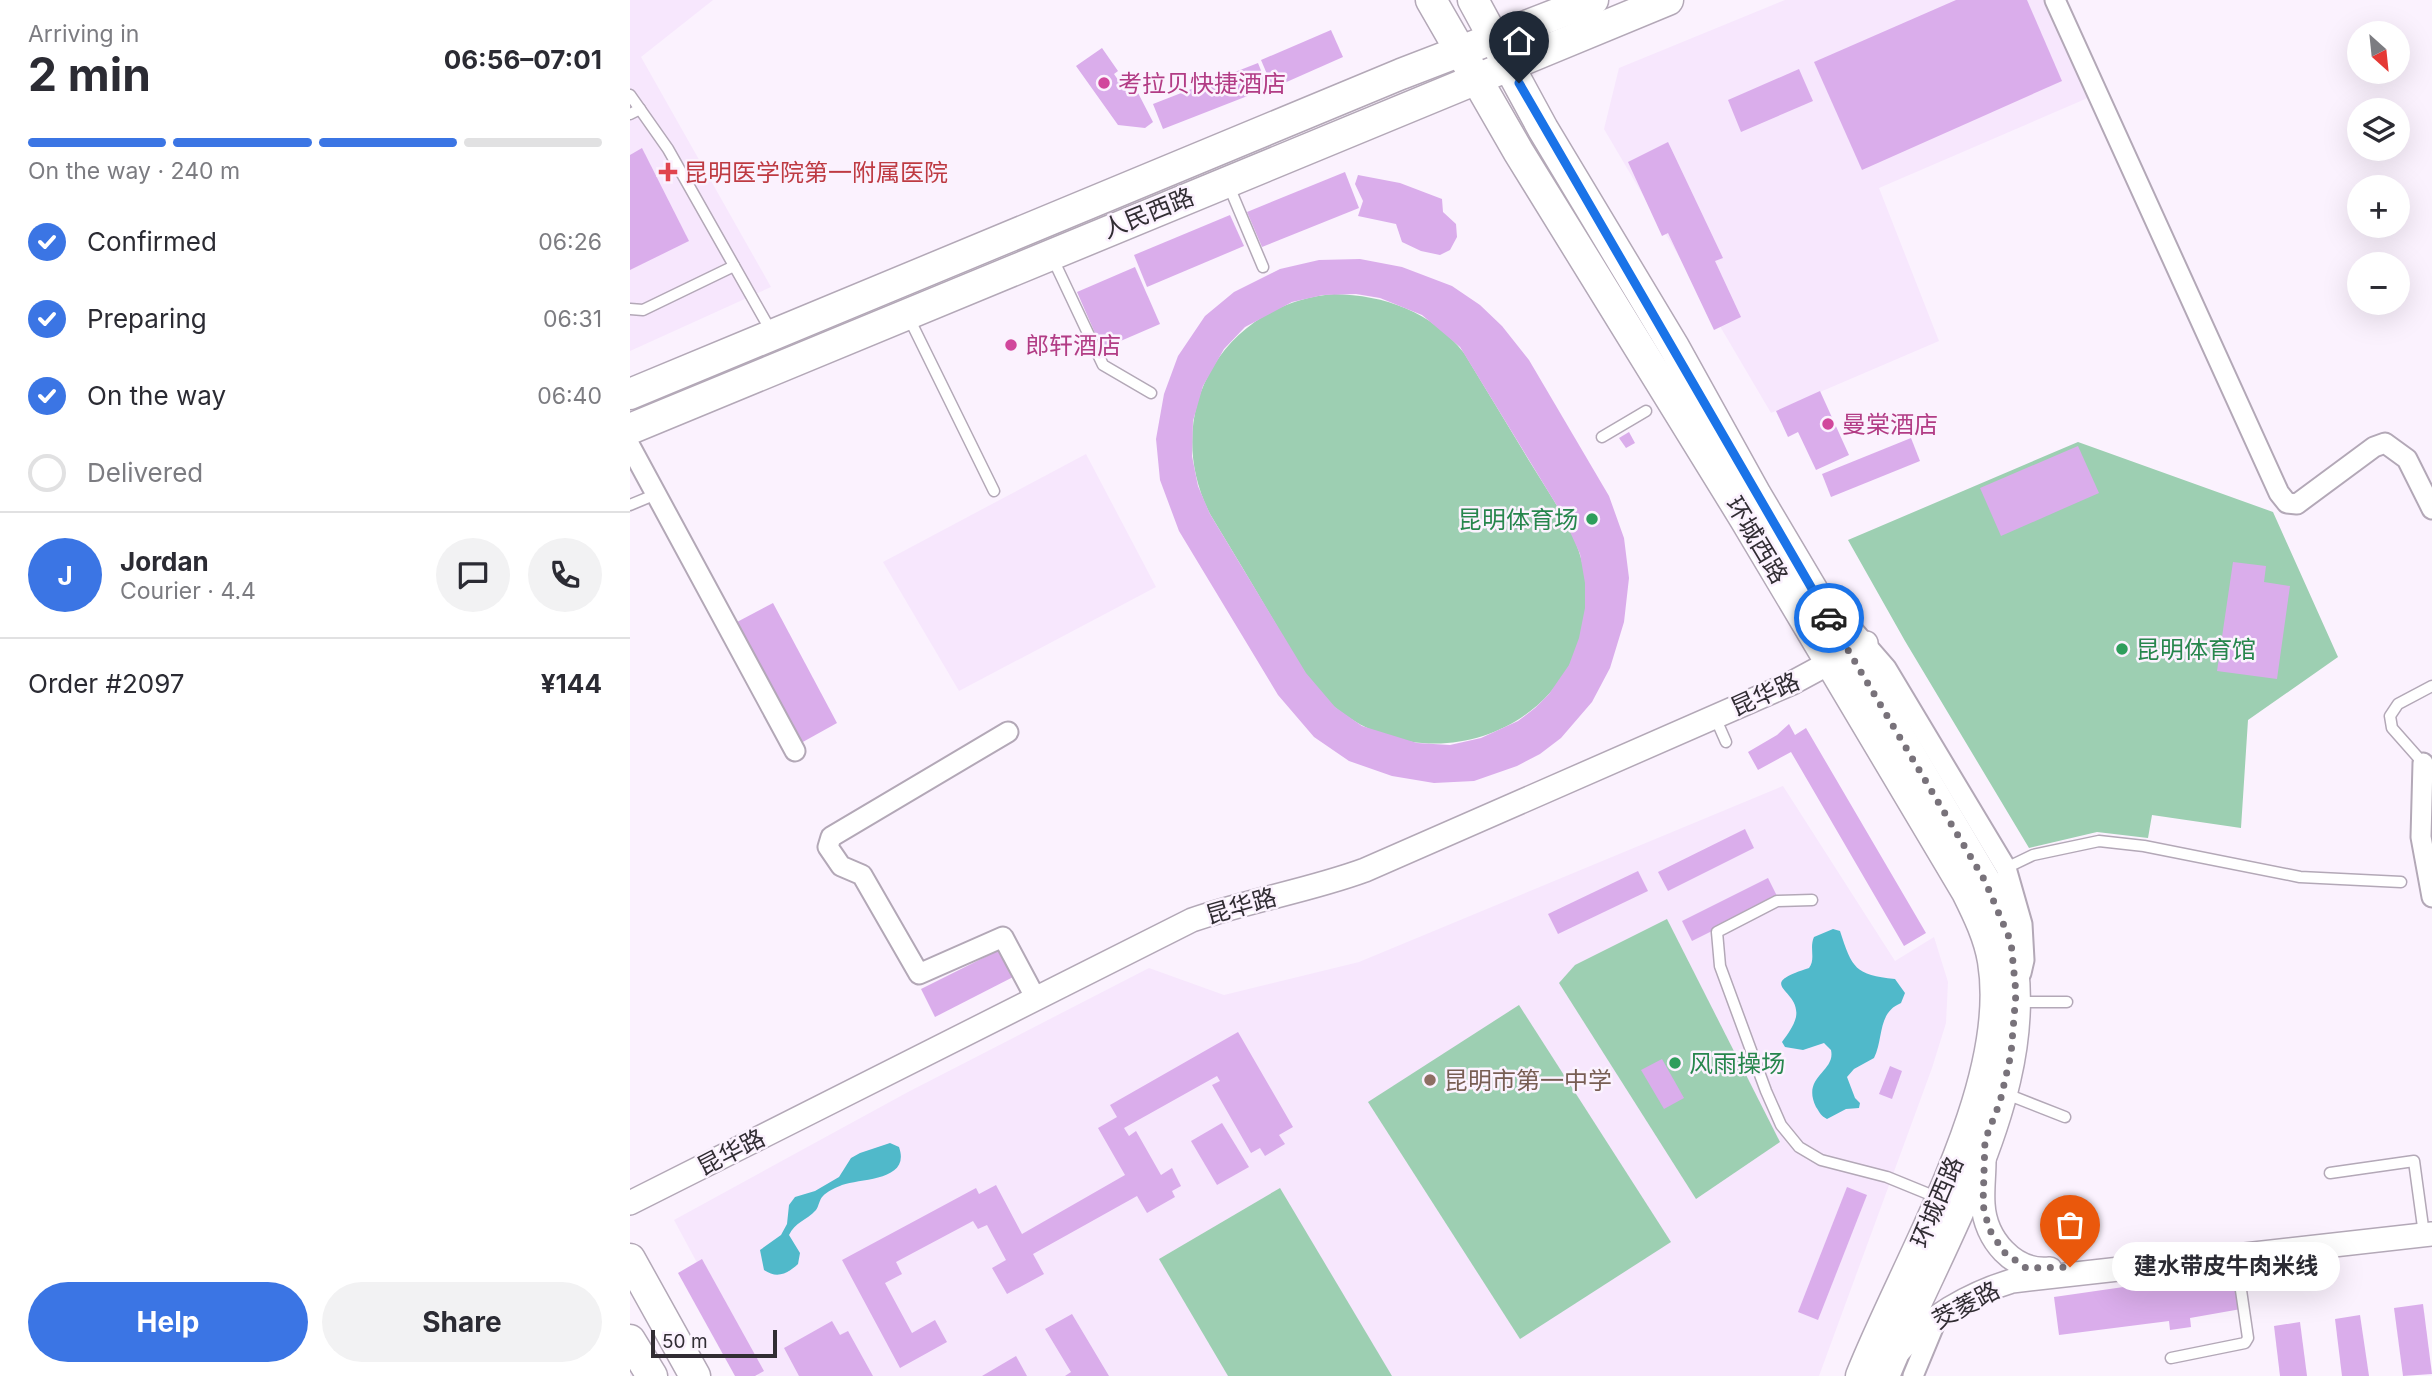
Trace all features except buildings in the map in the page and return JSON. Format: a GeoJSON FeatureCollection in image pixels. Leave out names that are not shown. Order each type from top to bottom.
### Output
{"type":"FeatureCollection","features":[{"type":"Feature","properties":{"kind":"main road","name":"环城西路"},"geometry":{"type":"LineString","coordinates":[[1431,0],[1661,387],[1745,519],[1848,653],[1972,902],[1993,961],[1994,1010],[1988,1065],[1979,1096],[1939,1198],[1861,1376]]}},
{"type":"Feature","properties":{"kind":"main road","name":"环城西路"},"geometry":{"type":"LineString","coordinates":[[1473,0],[1848,653],[1992,893],[2011,942],[2016,998],[2011,1054],[2003,1092],[1895,1372]]}},
{"type":"Feature","properties":{"kind":"main road","name":"人民西路"},"geometry":{"type":"LineString","coordinates":[[630,394],[1376,84],[1593,0]]}},
{"type":"Feature","properties":{"kind":"main road","name":"人民西路"},"geometry":{"type":"LineString","coordinates":[[630,429],[907,312],[1668,0]]}},
{"type":"Feature","properties":{"kind":"main road"},"geometry":{"type":"LineString","coordinates":[[630,1259],[695,1376]]}},
{"type":"Feature","properties":{"kind":"main road"},"geometry":{"type":"LineString","coordinates":[[630,1340],[652,1376]]}},
{"type":"Feature","properties":{"kind":"street"},"geometry":{"type":"LineString","coordinates":[[2055,0],[2279,493],[2287,503],[2297,504],[2374,447],[2385,443],[2407,459],[2432,509]]}},
{"type":"Feature","properties":{"kind":"street"},"geometry":{"type":"LineString","coordinates":[[630,446],[654,495],[795,751]]}},
{"type":"Feature","properties":{"kind":"street"},"geometry":{"type":"LineString","coordinates":[[1848,653],[1892,676],[2006,869],[2022,924],[2024,942],[2024,960],[2016,998]]}},
{"type":"Feature","properties":{"kind":"street","name":"昆华路"},"geometry":{"type":"LineString","coordinates":[[630,1203],[1192,920],[1271,895],[1322,886],[1365,870],[1792,683],[1848,653]]}},
{"type":"Feature","properties":{"kind":"street"},"geometry":{"type":"LineString","coordinates":[[1008,732],[831,836],[828,847],[841,866],[862,875],[919,974],[1003,937],[1035,997]]}},
{"type":"Feature","properties":{"kind":"street"},"geometry":{"type":"LineString","coordinates":[[2423,763],[2421,837],[2432,897]]}},
{"type":"Feature","properties":{"kind":"street","name":"茭菱路"},"geometry":{"type":"LineString","coordinates":[[1985,1140],[1984,1214],[2002,1249],[2026,1268],[2043,1270],[2429,1229]]}},
{"type":"Feature","properties":{"kind":"street","name":"茭菱路"},"geometry":{"type":"LineString","coordinates":[[1895,1372],[1916,1334],[1978,1294],[2012,1282],[2236,1256],[2429,1229]]}},
{"type":"Feature","properties":{"kind":"lane"},"geometry":{"type":"LineString","coordinates":[[630,95],[635,112],[668,149],[773,335]]}},
{"type":"Feature","properties":{"kind":"lane"},"geometry":{"type":"LineString","coordinates":[[1227,180],[1263,267]]}},
{"type":"Feature","properties":{"kind":"lane"},"geometry":{"type":"LineString","coordinates":[[1050,253],[1103,365],[1151,393]]}},
{"type":"Feature","properties":{"kind":"lane"},"geometry":{"type":"LineString","coordinates":[[630,309],[643,310],[734,266]]}},
{"type":"Feature","properties":{"kind":"lane"},"geometry":{"type":"LineString","coordinates":[[907,312],[994,491]]}},
{"type":"Feature","properties":{"kind":"lane"},"geometry":{"type":"LineString","coordinates":[[1602,437],[1646,411]]}},
{"type":"Feature","properties":{"kind":"lane"},"geometry":{"type":"LineString","coordinates":[[630,505],[654,495]]}},
{"type":"Feature","properties":{"kind":"lane"},"geometry":{"type":"LineString","coordinates":[[2423,763],[2392,728],[2390,716],[2398,704],[2432,686]]}},
{"type":"Feature","properties":{"kind":"lane"},"geometry":{"type":"LineString","coordinates":[[1715,716],[1726,742]]}},
{"type":"Feature","properties":{"kind":"lane"},"geometry":{"type":"LineString","coordinates":[[2006,869],[2034,855],[2099,841],[2144,846],[2300,877],[2401,882]]}},
{"type":"Feature","properties":{"kind":"lane"},"geometry":{"type":"LineString","coordinates":[[1812,900],[1777,901],[1717,932],[1720,966],[1766,1091],[1781,1125],[1799,1147],[1821,1160],[1887,1177],[1939,1198]]}},
{"type":"Feature","properties":{"kind":"lane"},"geometry":{"type":"LineString","coordinates":[[2016,998],[2067,1002]]}},
{"type":"Feature","properties":{"kind":"lane"},"geometry":{"type":"LineString","coordinates":[[2003,1092],[2065,1116]]}},
{"type":"Feature","properties":{"kind":"lane"},"geometry":{"type":"LineString","coordinates":[[2330,1173],[2414,1161],[2429,1229]]}},
{"type":"Feature","properties":{"kind":"lane"},"geometry":{"type":"LineString","coordinates":[[2171,1358],[2245,1343],[2248,1338],[2236,1256]]}},
{"type":"Feature","properties":{"kind":"shaded area","name":"昆明医学院第一附属医院"},"geometry":{"type":"Polygon","coordinates":[[[630,0],[713,0],[641,57],[771,287],[630,351],[630,0]]]}},
{"type":"Feature","properties":{"kind":"shaded area"},"geometry":{"type":"Polygon","coordinates":[[[1785,0],[2047,0],[2090,97],[1879,188],[1939,341],[1771,413],[1604,129],[1619,68],[1785,0]]]}},
{"type":"Feature","properties":{"kind":"shaded area"},"geometry":{"type":"Polygon","coordinates":[[[1086,454],[1156,587],[959,691],[883,562],[1086,454]]]}},
{"type":"Feature","properties":{"kind":"shaded area","name":"昆明市第一中学"},"geometry":{"type":"Polygon","coordinates":[[[1783,786],[1895,961],[1934,937],[1948,982],[1946,1023],[1932,1068],[1819,1376],[758,1376],[674,1220],[908,1092],[1149,968],[1224,995],[1359,962],[1783,786]]]}},
{"type":"Feature","properties":{"kind":"green space"},"geometry":{"type":"Polygon","coordinates":[[[1334,294],[1389,302],[1422,317],[1451,339],[1464,353],[1555,502],[1579,553],[1583,566],[1585,616],[1572,660],[1546,697],[1512,723],[1471,739],[1426,743],[1380,734],[1328,701],[1304,671],[1210,514],[1196,476],[1192,439],[1198,403],[1211,370],[1233,341],[1261,318],[1295,302],[1334,294]]]}},
{"type":"Feature","properties":{"kind":"green space","name":"昆明体育馆"},"geometry":{"type":"Polygon","coordinates":[[[2078,442],[2273,512],[2338,657],[2248,720],[2241,828],[2152,815],[2148,838],[2097,832],[2029,848],[1848,540],[2078,442]]]}},
{"type":"Feature","properties":{"kind":"green space","name":"风雨操场"},"geometry":{"type":"Polygon","coordinates":[[[1667,919],[1780,1142],[1696,1199],[1559,983],[1575,965],[1667,919]]]}},
{"type":"Feature","properties":{"kind":"green space"},"geometry":{"type":"Polygon","coordinates":[[[1519,1005],[1671,1242],[1520,1339],[1368,1102],[1519,1005]]]}},
{"type":"Feature","properties":{"kind":"green space"},"geometry":{"type":"Polygon","coordinates":[[[1280,1188],[1392,1376],[1228,1376],[1159,1259],[1280,1188]]]}},
{"type":"Feature","properties":{"kind":"water"},"geometry":{"type":"Polygon","coordinates":[[[1833,929],[1840,931],[1848,954],[1857,967],[1871,975],[1895,979],[1905,993],[1901,1003],[1888,1013],[1874,1058],[1854,1069],[1847,1077],[1855,1098],[1860,1103],[1859,1108],[1846,1109],[1827,1119],[1816,1107],[1813,1088],[1815,1081],[1829,1064],[1831,1050],[1824,1043],[1803,1050],[1785,1047],[1782,1042],[1795,1020],[1796,1007],[1781,984],[1792,974],[1809,968],[1814,937],[1833,929]]]}},
{"type":"Feature","properties":{"kind":"water"},"geometry":{"type":"Polygon","coordinates":[[[890,1143],[899,1147],[901,1158],[898,1166],[883,1176],[842,1185],[824,1194],[816,1210],[794,1227],[789,1235],[800,1253],[798,1264],[782,1274],[764,1270],[760,1250],[781,1235],[787,1224],[789,1205],[795,1197],[815,1191],[839,1177],[851,1158],[890,1143]]]}},
{"type":"Feature","properties":{"kind":"way so far"},"geometry":{"type":"LineString","coordinates":[[1829,618],[1992,893],[2011,942],[2016,975],[2015,1027],[2007,1080],[1985,1140],[1983,1205],[1989,1229],[2004,1252],[2026,1268],[2043,1270],[2070,1267]]}},
{"type":"Feature","properties":{"kind":"place","name":"考拉贝快捷酒店"},"geometry":{"type":"Point","coordinates":[1104,83]}},
{"type":"Feature","properties":{"kind":"place","name":"昆明医学院第一附属医院"},"geometry":{"type":"Point","coordinates":[668,172]}},
{"type":"Feature","properties":{"kind":"place","name":"郎轩酒店"},"geometry":{"type":"Point","coordinates":[1011,345]}},
{"type":"Feature","properties":{"kind":"place","name":"曼棠酒店"},"geometry":{"type":"Point","coordinates":[1828,424]}},
{"type":"Feature","properties":{"kind":"place","name":"昆明体育场"},"geometry":{"type":"Point","coordinates":[1592,519]}},
{"type":"Feature","properties":{"kind":"place","name":"昆明体育馆"},"geometry":{"type":"Point","coordinates":[2122,649]}},
{"type":"Feature","properties":{"kind":"place","name":"风雨操场"},"geometry":{"type":"Point","coordinates":[1675,1063]}},
{"type":"Feature","properties":{"kind":"place","name":"昆明市第一中学"},"geometry":{"type":"Point","coordinates":[1430,1080]}},
{"type":"Feature","properties":{"kind":"place","name":"建水带皮牛肉米线"},"geometry":{"type":"Point","coordinates":[2070,1267]}},
{"type":"Feature","properties":{"kind":"route"},"geometry":{"type":"LineString","coordinates":[[1519,83],[1829,618]]}}]}
